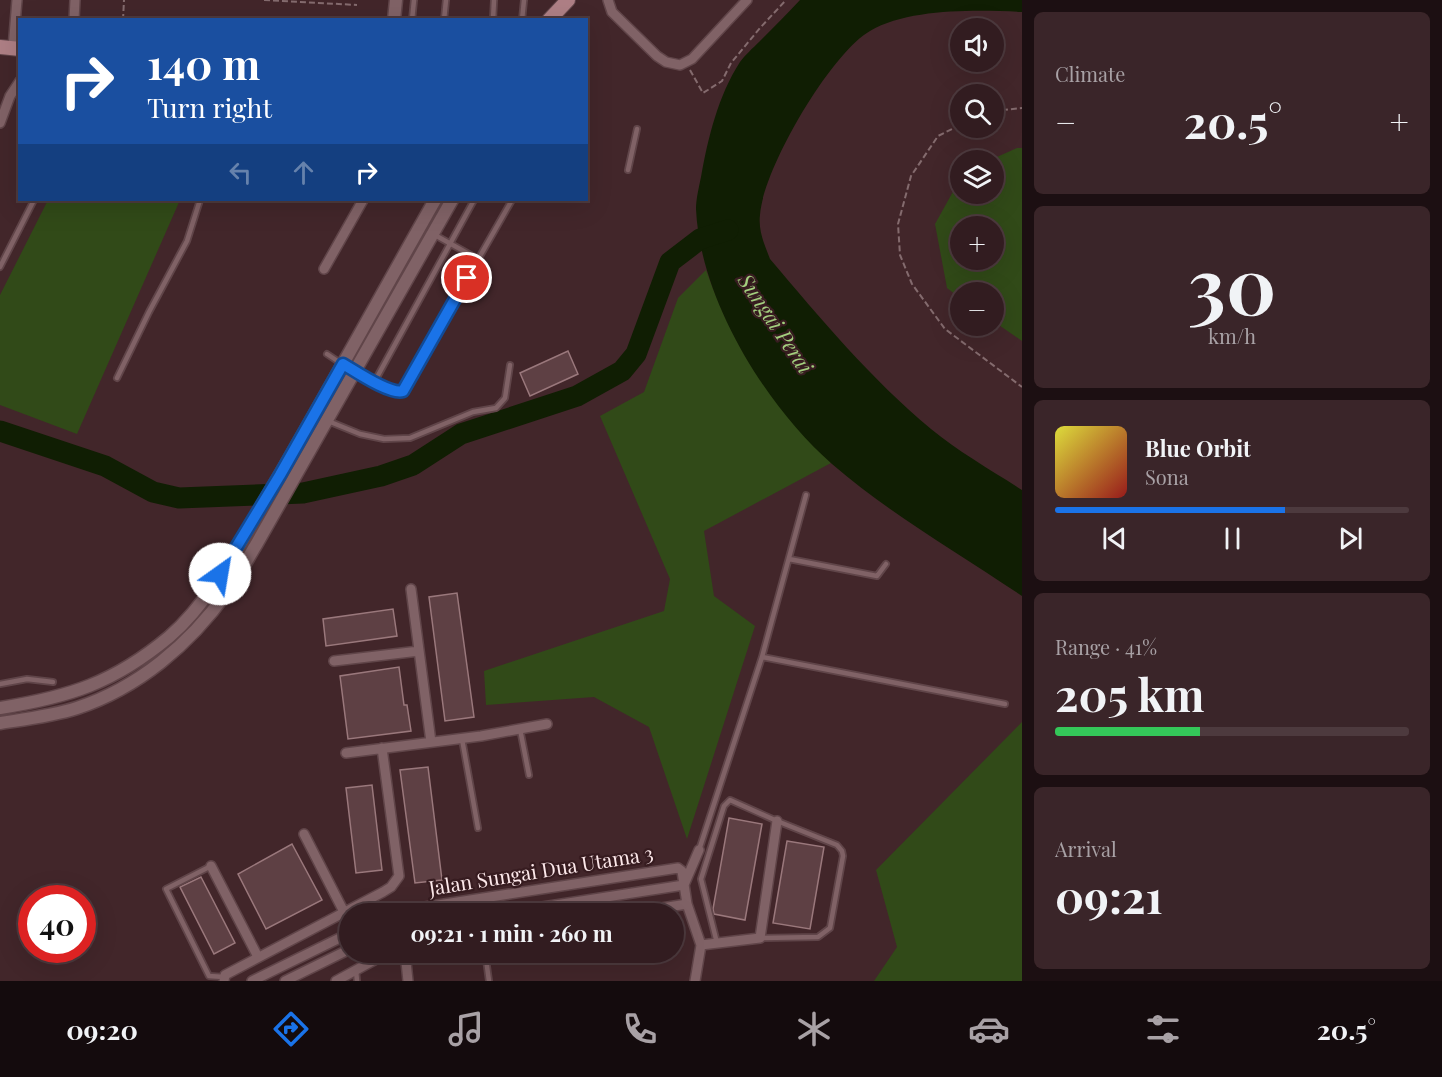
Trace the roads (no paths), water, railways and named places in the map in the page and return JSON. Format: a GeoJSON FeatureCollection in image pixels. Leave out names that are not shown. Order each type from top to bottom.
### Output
{"type":"FeatureCollection","features":[{"type":"Feature","properties":{"kind":"main road"},"geometry":{"type":"LineString","coordinates":[[551,18],[568,0]]}},
{"type":"Feature","properties":{"kind":"street"},"geometry":{"type":"LineString","coordinates":[[11,48],[17,0]]}},
{"type":"Feature","properties":{"kind":"street"},"geometry":{"type":"LineString","coordinates":[[74,18],[75,0]]}},
{"type":"Feature","properties":{"kind":"street"},"geometry":{"type":"LineString","coordinates":[[394,18],[396,0]]}},
{"type":"Feature","properties":{"kind":"street"},"geometry":{"type":"LineString","coordinates":[[608,0],[612,12],[657,56],[673,64],[686,63],[692,59],[747,0]]}},
{"type":"Feature","properties":{"kind":"street"},"geometry":{"type":"LineString","coordinates":[[0,123],[10,96],[18,84]]}},
{"type":"Feature","properties":{"kind":"street"},"geometry":{"type":"LineString","coordinates":[[324,269],[362,201]]}},
{"type":"Feature","properties":{"kind":"street"},"geometry":{"type":"LineString","coordinates":[[0,723],[49,715],[78,707],[104,696],[142,676],[180,647],[206,619],[228,592],[256,545],[343,364],[434,201]]}},
{"type":"Feature","properties":{"kind":"street"},"geometry":{"type":"LineString","coordinates":[[0,708],[47,701],[97,684],[134,663],[170,636],[192,613],[208,593],[297,457],[328,421],[451,201]]}},
{"type":"Feature","properties":{"kind":"street"},"geometry":{"type":"LineString","coordinates":[[411,589],[431,742]]}},
{"type":"Feature","properties":{"kind":"street"},"geometry":{"type":"LineString","coordinates":[[334,661],[419,651]]}},
{"type":"Feature","properties":{"kind":"street"},"geometry":{"type":"LineString","coordinates":[[346,753],[481,736],[547,724]]}},
{"type":"Feature","properties":{"kind":"street"},"geometry":{"type":"LineString","coordinates":[[361,903],[391,887],[399,876],[382,748]]}},
{"type":"Feature","properties":{"kind":"street"},"geometry":{"type":"LineString","coordinates":[[701,945],[760,938],[777,821]]}},
{"type":"Feature","properties":{"kind":"street"},"geometry":{"type":"LineString","coordinates":[[304,834],[339,903]]}},
{"type":"Feature","properties":{"kind":"street"},"geometry":{"type":"LineString","coordinates":[[695,981],[701,945],[687,904],[684,885],[699,850]]}},
{"type":"Feature","properties":{"kind":"street"},"geometry":{"type":"LineString","coordinates":[[211,866],[258,957]]}},
{"type":"Feature","properties":{"kind":"street","name":"Jalan Sungai Dua Utama 3"},"geometry":{"type":"LineString","coordinates":[[459,903],[674,868],[682,872],[684,885],[568,903]]}},
{"type":"Feature","properties":{"kind":"street"},"geometry":{"type":"LineString","coordinates":[[224,979],[258,957],[339,915]]}},
{"type":"Feature","properties":{"kind":"street"},"geometry":{"type":"LineString","coordinates":[[252,981],[339,938]]}},
{"type":"Feature","properties":{"kind":"street"},"geometry":{"type":"LineString","coordinates":[[285,981],[339,954]]}},
{"type":"Feature","properties":{"kind":"street"},"geometry":{"type":"LineString","coordinates":[[336,981],[369,963]]}},
{"type":"Feature","properties":{"kind":"street"},"geometry":{"type":"LineString","coordinates":[[406,963],[408,981]]}},
{"type":"Feature","properties":{"kind":"lane"},"geometry":{"type":"LineString","coordinates":[[412,18],[414,0]]}},
{"type":"Feature","properties":{"kind":"lane"},"geometry":{"type":"LineString","coordinates":[[444,18],[446,0]]}},
{"type":"Feature","properties":{"kind":"lane"},"geometry":{"type":"LineString","coordinates":[[493,18],[494,0]]}},
{"type":"Feature","properties":{"kind":"lane"},"geometry":{"type":"LineString","coordinates":[[522,18],[524,0]]}},
{"type":"Feature","properties":{"kind":"lane"},"geometry":{"type":"LineString","coordinates":[[628,170],[637,129]]}},
{"type":"Feature","properties":{"kind":"lane"},"geometry":{"type":"LineString","coordinates":[[0,267],[33,201]]}},
{"type":"Feature","properties":{"kind":"lane"},"geometry":{"type":"LineString","coordinates":[[117,378],[187,241],[200,201]]}},
{"type":"Feature","properties":{"kind":"lane"},"geometry":{"type":"LineString","coordinates":[[373,381],[473,201]]}},
{"type":"Feature","properties":{"kind":"lane"},"geometry":{"type":"LineString","coordinates":[[327,354],[373,381],[396,392],[403,391],[511,201]]}},
{"type":"Feature","properties":{"kind":"lane"},"geometry":{"type":"LineString","coordinates":[[433,234],[477,259]]}},
{"type":"Feature","properties":{"kind":"lane"},"geometry":{"type":"LineString","coordinates":[[328,421],[360,434],[384,440],[410,438],[473,412],[496,408],[505,398],[510,364]]}},
{"type":"Feature","properties":{"kind":"lane"},"geometry":{"type":"LineString","coordinates":[[699,850],[762,657],[806,495]]}},
{"type":"Feature","properties":{"kind":"lane"},"geometry":{"type":"LineString","coordinates":[[789,559],[877,576],[886,564]]}},
{"type":"Feature","properties":{"kind":"lane"},"geometry":{"type":"LineString","coordinates":[[762,657],[1005,704]]}},
{"type":"Feature","properties":{"kind":"lane"},"geometry":{"type":"LineString","coordinates":[[0,684],[27,679],[53,682]]}},
{"type":"Feature","properties":{"kind":"lane"},"geometry":{"type":"LineString","coordinates":[[520,729],[529,775]]}},
{"type":"Feature","properties":{"kind":"lane"},"geometry":{"type":"LineString","coordinates":[[462,738],[478,828]]}},
{"type":"Feature","properties":{"kind":"lane"},"geometry":{"type":"LineString","coordinates":[[717,943],[701,879],[724,806],[730,800],[837,845],[842,850],[843,856],[830,928],[818,937],[760,938]]}},
{"type":"Feature","properties":{"kind":"lane"},"geometry":{"type":"LineString","coordinates":[[211,866],[166,889],[209,976],[224,979]]}},
{"type":"Feature","properties":{"kind":"lane"},"geometry":{"type":"LineString","coordinates":[[487,963],[489,981]]}},
{"type":"Feature","properties":{"kind":"lane"},"geometry":{"type":"LineString","coordinates":[[356,970],[357,981]]}},
{"type":"Feature","properties":{"kind":"water","name":"Sungai Perai"},"geometry":{"type":"Polygon","coordinates":[[[800,0],[1022,0],[1022,12],[944,12],[904,18],[870,31],[854,44],[818,87],[786,143],[764,195],[760,227],[770,259],[867,369],[931,429],[1022,490],[1022,596],[877,500],[832,464],[783,412],[740,348],[723,314],[700,243],[696,209],[711,132],[726,89],[740,62],[800,0]]]}},
{"type":"Feature","properties":{"kind":"waterway"},"geometry":{"type":"LineString","coordinates":[[0,431],[105,466],[153,492],[179,498],[303,493],[381,476],[413,465],[461,434],[577,396],[622,371],[636,354],[670,262],[700,239],[728,230]]}}]}
